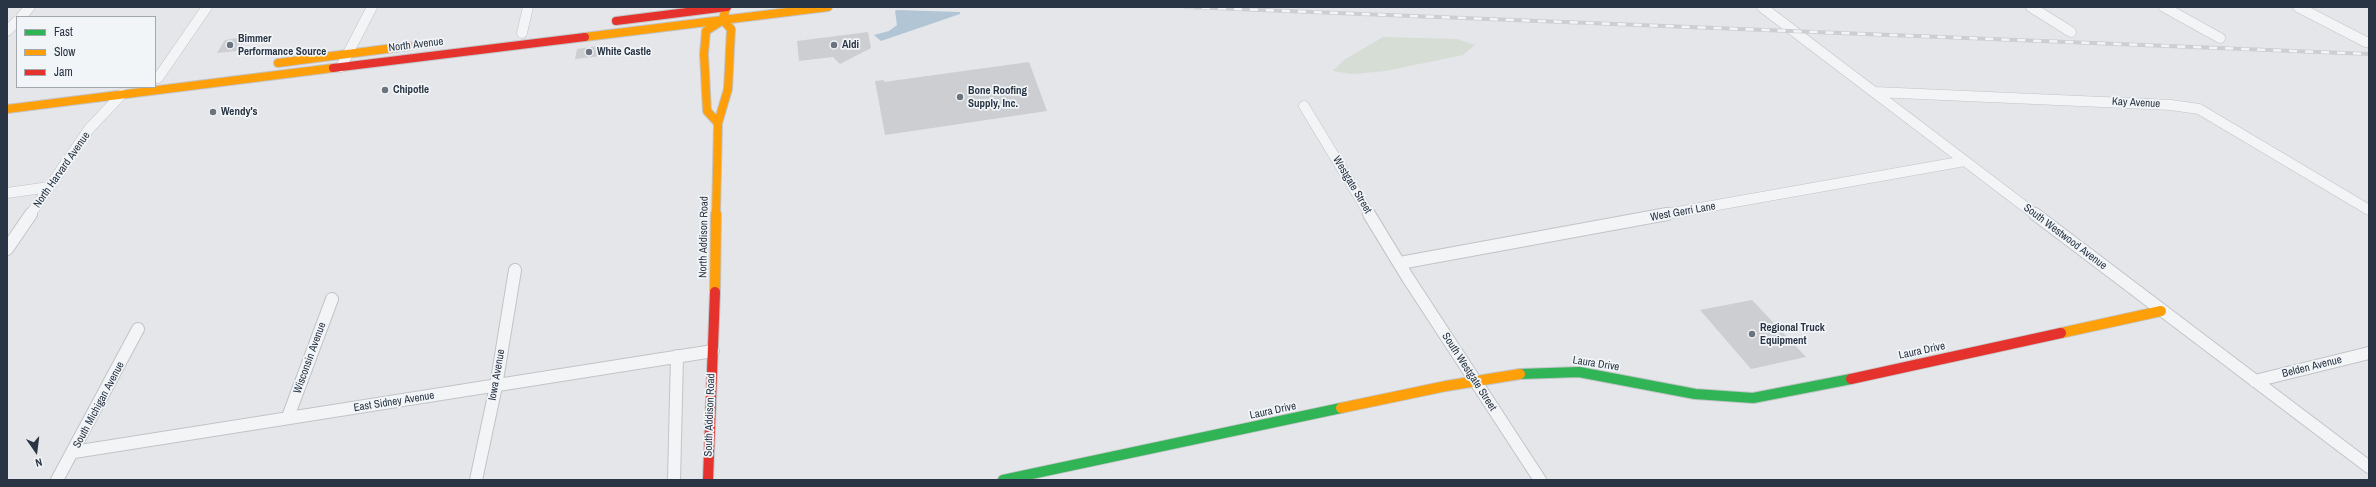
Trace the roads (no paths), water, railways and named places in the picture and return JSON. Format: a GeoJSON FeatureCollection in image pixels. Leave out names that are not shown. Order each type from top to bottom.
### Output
{"type":"FeatureCollection","features":[{"type":"Feature","properties":{"kind":"street"},"geometry":{"type":"LineString","coordinates":[[22,16],[30,7]]}},
{"type":"Feature","properties":{"kind":"street"},"geometry":{"type":"LineString","coordinates":[[157,78],[207,7]]}},
{"type":"Feature","properties":{"kind":"street"},"geometry":{"type":"LineString","coordinates":[[341,67],[372,7]]}},
{"type":"Feature","properties":{"kind":"street"},"geometry":{"type":"LineString","coordinates":[[522,33],[528,7]]}},
{"type":"Feature","properties":{"kind":"street"},"geometry":{"type":"LineString","coordinates":[[608,22],[726,7],[723,20],[706,31],[704,54],[707,111],[718,123]]}},
{"type":"Feature","properties":{"kind":"street","name":"North Avenue"},"geometry":{"type":"LineString","coordinates":[[7,109],[828,7]]}},
{"type":"Feature","properties":{"kind":"street","name":"South Westwood Avenue"},"geometry":{"type":"LineString","coordinates":[[1762,7],[2161,311],[2369,467]]}},
{"type":"Feature","properties":{"kind":"street"},"geometry":{"type":"LineString","coordinates":[[2030,7],[2071,32]]}},
{"type":"Feature","properties":{"kind":"street"},"geometry":{"type":"LineString","coordinates":[[2164,7],[2220,38]]}},
{"type":"Feature","properties":{"kind":"street"},"geometry":{"type":"LineString","coordinates":[[2298,7],[2366,42]]}},
{"type":"Feature","properties":{"kind":"street","name":"North Addison Road"},"geometry":{"type":"LineString","coordinates":[[713,351],[718,123],[726,108],[729,84],[731,29],[723,20]]}},
{"type":"Feature","properties":{"kind":"street"},"geometry":{"type":"LineString","coordinates":[[7,31],[16,22]]}},
{"type":"Feature","properties":{"kind":"street","name":"North Avenue"},"geometry":{"type":"LineString","coordinates":[[266,64],[416,46]]}},
{"type":"Feature","properties":{"kind":"street"},"geometry":{"type":"LineString","coordinates":[[157,78],[174,76]]}},
{"type":"Feature","properties":{"kind":"street","name":"Kay Avenue"},"geometry":{"type":"LineString","coordinates":[[1875,92],[2171,105],[2199,109],[2369,210]]}},
{"type":"Feature","properties":{"kind":"street","name":"North Harvard Avenue"},"geometry":{"type":"LineString","coordinates":[[7,249],[90,129],[122,94]]}},
{"type":"Feature","properties":{"kind":"street","name":"Westgate Street"},"geometry":{"type":"LineString","coordinates":[[1304,106],[1400,263]]}},
{"type":"Feature","properties":{"kind":"street","name":"West Gerri Lane"},"geometry":{"type":"LineString","coordinates":[[1400,263],[1431,256],[1965,161]]}},
{"type":"Feature","properties":{"kind":"street"},"geometry":{"type":"LineString","coordinates":[[7,193],[49,187]]}},
{"type":"Feature","properties":{"kind":"street","name":"South Westgate Street"},"geometry":{"type":"LineString","coordinates":[[1400,263],[1540,480]]}},
{"type":"Feature","properties":{"kind":"street","name":"Iowa Avenue"},"geometry":{"type":"LineString","coordinates":[[476,480],[496,386],[515,270]]}},
{"type":"Feature","properties":{"kind":"street","name":"Wisconsin Avenue"},"geometry":{"type":"LineString","coordinates":[[288,417],[332,298]]}},
{"type":"Feature","properties":{"kind":"street","name":"Laura Drive"},"geometry":{"type":"LineString","coordinates":[[1003,480],[1475,381],[1548,372],[1579,372],[1695,394],[1753,398],[1803,390],[2161,311]]}},
{"type":"Feature","properties":{"kind":"street","name":"South Michigan Avenue"},"geometry":{"type":"LineString","coordinates":[[57,480],[74,452],[138,329]]}},
{"type":"Feature","properties":{"kind":"street","name":"East Sidney Avenue"},"geometry":{"type":"LineString","coordinates":[[74,452],[713,351]]}},
{"type":"Feature","properties":{"kind":"street","name":"South Addison Road"},"geometry":{"type":"LineString","coordinates":[[708,480],[713,351]]}},
{"type":"Feature","properties":{"kind":"street","name":"Belden Avenue"},"geometry":{"type":"LineString","coordinates":[[2255,381],[2369,354]]}},
{"type":"Feature","properties":{"kind":"street"},"geometry":{"type":"LineString","coordinates":[[674,480],[677,356]]}},
{"type":"Feature","properties":{"kind":"water"},"geometry":{"type":"Polygon","coordinates":[[[895,11],[960,12],[960,14],[881,41],[874,35],[889,31],[897,25],[895,11]]]}},
{"type":"Feature","properties":{"kind":"railway"},"geometry":{"type":"LineString","coordinates":[[1186,7],[2369,54]]}},
{"type":"Feature","properties":{"kind":"place","name":"Bimmer Performance Source"},"geometry":{"type":"Point","coordinates":[230,45]}},
{"type":"Feature","properties":{"kind":"place","name":"Aldi"},"geometry":{"type":"Point","coordinates":[834,45]}},
{"type":"Feature","properties":{"kind":"place","name":"White Castle"},"geometry":{"type":"Point","coordinates":[589,52]}},
{"type":"Feature","properties":{"kind":"place","name":"Chipotle"},"geometry":{"type":"Point","coordinates":[385,90]}},
{"type":"Feature","properties":{"kind":"place","name":"Bone Roofing Supply, Inc."},"geometry":{"type":"Point","coordinates":[960,97]}},
{"type":"Feature","properties":{"kind":"place","name":"Wendy's"},"geometry":{"type":"Point","coordinates":[213,112]}},
{"type":"Feature","properties":{"kind":"place","name":"Regional Truck Equipment"},"geometry":{"type":"Point","coordinates":[1752,334]}}]}
